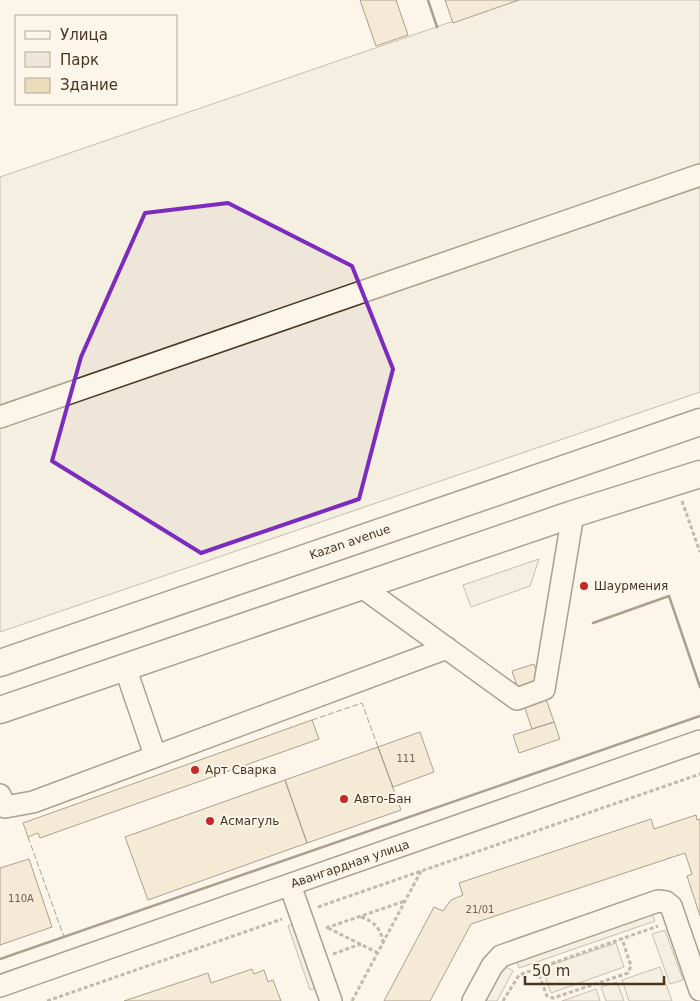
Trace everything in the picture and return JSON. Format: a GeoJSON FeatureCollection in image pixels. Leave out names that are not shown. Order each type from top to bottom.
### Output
{"type":"FeatureCollection","features":[{"type":"Feature","properties":{"kind":"main road","name":"Kazan avenue"},"geometry":{"type":"LineString","coordinates":[[0,662],[700,422]]}},
{"type":"Feature","properties":{"kind":"main road"},"geometry":{"type":"LineString","coordinates":[[0,710],[573,514],[700,474]]}},
{"type":"Feature","properties":{"kind":"street"},"geometry":{"type":"LineString","coordinates":[[0,417],[700,175]]}},
{"type":"Feature","properties":{"kind":"street"},"geometry":{"type":"LineString","coordinates":[[362,587],[518,699],[544,689],[573,514]]}},
{"type":"Feature","properties":{"kind":"street"},"geometry":{"type":"LineString","coordinates":[[2,804],[33,802],[155,755],[447,648]]}},
{"type":"Feature","properties":{"kind":"street"},"geometry":{"type":"LineString","coordinates":[[125,667],[155,755]]}},
{"type":"Feature","properties":{"kind":"street","name":"Авангардная улица"},"geometry":{"type":"LineString","coordinates":[[0,986],[700,741]]}},
{"type":"Feature","properties":{"kind":"street"},"geometry":{"type":"LineString","coordinates":[[290,886],[331,1001]]}},
{"type":"Feature","properties":{"kind":"street"},"geometry":{"type":"LineString","coordinates":[[473,1001],[495,961],[505,954],[658,901],[666,902],[671,906],[700,990]]}},
{"type":"Feature","properties":{"kind":"path"},"geometry":{"type":"LineString","coordinates":[[676,483],[700,552]]}},
{"type":"Feature","properties":{"kind":"path"},"geometry":{"type":"LineString","coordinates":[[47,1001],[700,774]]}},
{"type":"Feature","properties":{"kind":"path"},"geometry":{"type":"LineString","coordinates":[[352,1001],[421,871]]}},
{"type":"Feature","properties":{"kind":"path"},"geometry":{"type":"LineString","coordinates":[[308,935],[405,901]]}},
{"type":"Feature","properties":{"kind":"path"},"geometry":{"type":"LineString","coordinates":[[360,917],[368,919],[378,927],[383,943]]}},
{"type":"Feature","properties":{"kind":"path"},"geometry":{"type":"LineString","coordinates":[[503,1001],[517,976],[676,920]]}},
{"type":"Feature","properties":{"kind":"path"},"geometry":{"type":"LineString","coordinates":[[328,928],[378,953]]}},
{"type":"Feature","properties":{"kind":"path"},"geometry":{"type":"LineString","coordinates":[[537,969],[547,996],[553,998],[628,973],[631,966],[622,939]]}},
{"type":"Feature","properties":{"kind":"path"},"geometry":{"type":"LineString","coordinates":[[316,960],[361,944]]}},
{"type":"Feature","properties":{"kind":"highlighted area"},"geometry":{"type":"Polygon","coordinates":[[[228,203],[352,266],[393,369],[359,499],[201,553],[52,461],[81,357],[145,213],[228,203]]]}},
{"type":"Feature","properties":{"kind":"green space"},"geometry":{"type":"Polygon","coordinates":[[[515,0],[700,0],[700,392],[0,632],[0,177],[515,0]]]}},
{"type":"Feature","properties":{"kind":"green space"},"geometry":{"type":"Polygon","coordinates":[[[539,559],[530,586],[471,607],[463,585],[539,559]]]}},
{"type":"Feature","properties":{"kind":"green space"},"geometry":{"type":"Polygon","coordinates":[[[616,943],[624,967],[551,993],[542,968],[616,943]]]}},
{"type":"Feature","properties":{"kind":"green space"},"geometry":{"type":"Polygon","coordinates":[[[660,967],[672,1001],[629,1001],[622,980],[660,967]]]}},
{"type":"Feature","properties":{"kind":"green space"},"geometry":{"type":"Polygon","coordinates":[[[617,982],[624,1001],[606,1001],[601,987],[617,982]]]}},
{"type":"Feature","properties":{"kind":"green space"},"geometry":{"type":"Polygon","coordinates":[[[596,989],[600,1001],[562,1001],[596,989]]]}},
{"type":"Feature","properties":{"kind":"shaded area"},"geometry":{"type":"Polygon","coordinates":[[[650,908],[655,921],[519,968],[515,955],[650,908]]]}},
{"type":"Feature","properties":{"kind":"shaded area"},"geometry":{"type":"Polygon","coordinates":[[[299,922],[321,986],[310,990],[288,926],[299,922]]]}},
{"type":"Feature","properties":{"kind":"shaded area"},"geometry":{"type":"Polygon","coordinates":[[[665,930],[683,980],[670,984],[652,934],[665,930]]]}},
{"type":"Feature","properties":{"kind":"shaded area"},"geometry":{"type":"Polygon","coordinates":[[[501,964],[513,971],[497,1001],[482,1001],[501,964]]]}},
{"type":"Feature","properties":{"kind":"building"},"geometry":{"type":"Polygon","coordinates":[[[360,0],[396,0],[408,35],[376,46],[360,0]]]}},
{"type":"Feature","properties":{"kind":"building"},"geometry":{"type":"Polygon","coordinates":[[[445,0],[519,0],[453,23],[445,0]]]}},
{"type":"Feature","properties":{"kind":"building"},"geometry":{"type":"Polygon","coordinates":[[[534,664],[554,722],[532,729],[512,671],[534,664]]]}},
{"type":"Feature","properties":{"kind":"building"},"geometry":{"type":"Polygon","coordinates":[[[312,720],[319,739],[40,838],[38,833],[28,837],[23,823],[312,720]]]}},
{"type":"Feature","properties":{"kind":"building"},"geometry":{"type":"Polygon","coordinates":[[[554,722],[560,739],[519,753],[513,735],[554,722]]]}},
{"type":"Feature","properties":{"kind":"building"},"geometry":{"type":"Polygon","coordinates":[[[420,732],[434,772],[393,787],[378,747],[420,732]]]}},
{"type":"Feature","properties":{"kind":"building","name":"Авто-Бан"},"geometry":{"type":"Polygon","coordinates":[[[378,747],[401,810],[307,843],[285,780],[378,747]]]}},
{"type":"Feature","properties":{"kind":"building"},"geometry":{"type":"Polygon","coordinates":[[[285,780],[307,843],[148,900],[125,837],[285,780]]]}},
{"type":"Feature","properties":{"kind":"building"},"geometry":{"type":"Polygon","coordinates":[[[696,815],[697,820],[700,819],[700,916],[687,876],[692,874],[685,853],[471,924],[430,1001],[384,1001],[434,907],[443,911],[451,900],[463,895],[459,883],[651,819],[654,829],[696,815]]]}},
{"type":"Feature","properties":{"kind":"building"},"geometry":{"type":"Polygon","coordinates":[[[29,859],[52,927],[0,945],[0,868],[29,859]]]}},
{"type":"Feature","properties":{"kind":"building"},"geometry":{"type":"Polygon","coordinates":[[[252,969],[254,974],[264,970],[268,982],[273,980],[281,1001],[124,1001],[208,973],[211,983],[252,969]]]}},
{"type":"Feature","properties":{"kind":"fence"},"geometry":{"type":"LineString","coordinates":[[312,720],[362,703],[378,747]]}},
{"type":"Feature","properties":{"kind":"fence"},"geometry":{"type":"LineString","coordinates":[[28,837],[64,937]]}},
{"type":"Feature","properties":{"kind":"wall"},"geometry":{"type":"LineString","coordinates":[[428,0],[437,27]]}},
{"type":"Feature","properties":{"kind":"wall"},"geometry":{"type":"LineString","coordinates":[[593,623],[669,596],[700,687]]}},
{"type":"Feature","properties":{"kind":"wall"},"geometry":{"type":"LineString","coordinates":[[0,959],[700,716]]}},
{"type":"Feature","properties":{"kind":"place","name":"Шаурмения"},"geometry":{"type":"Point","coordinates":[584,586]}},
{"type":"Feature","properties":{"kind":"place","name":"Арт Сварка"},"geometry":{"type":"Point","coordinates":[195,770]}},
{"type":"Feature","properties":{"kind":"place","name":"Авто-Бан"},"geometry":{"type":"Point","coordinates":[344,799]}},
{"type":"Feature","properties":{"kind":"place","name":"Асмагуль"},"geometry":{"type":"Point","coordinates":[210,821]}}]}
